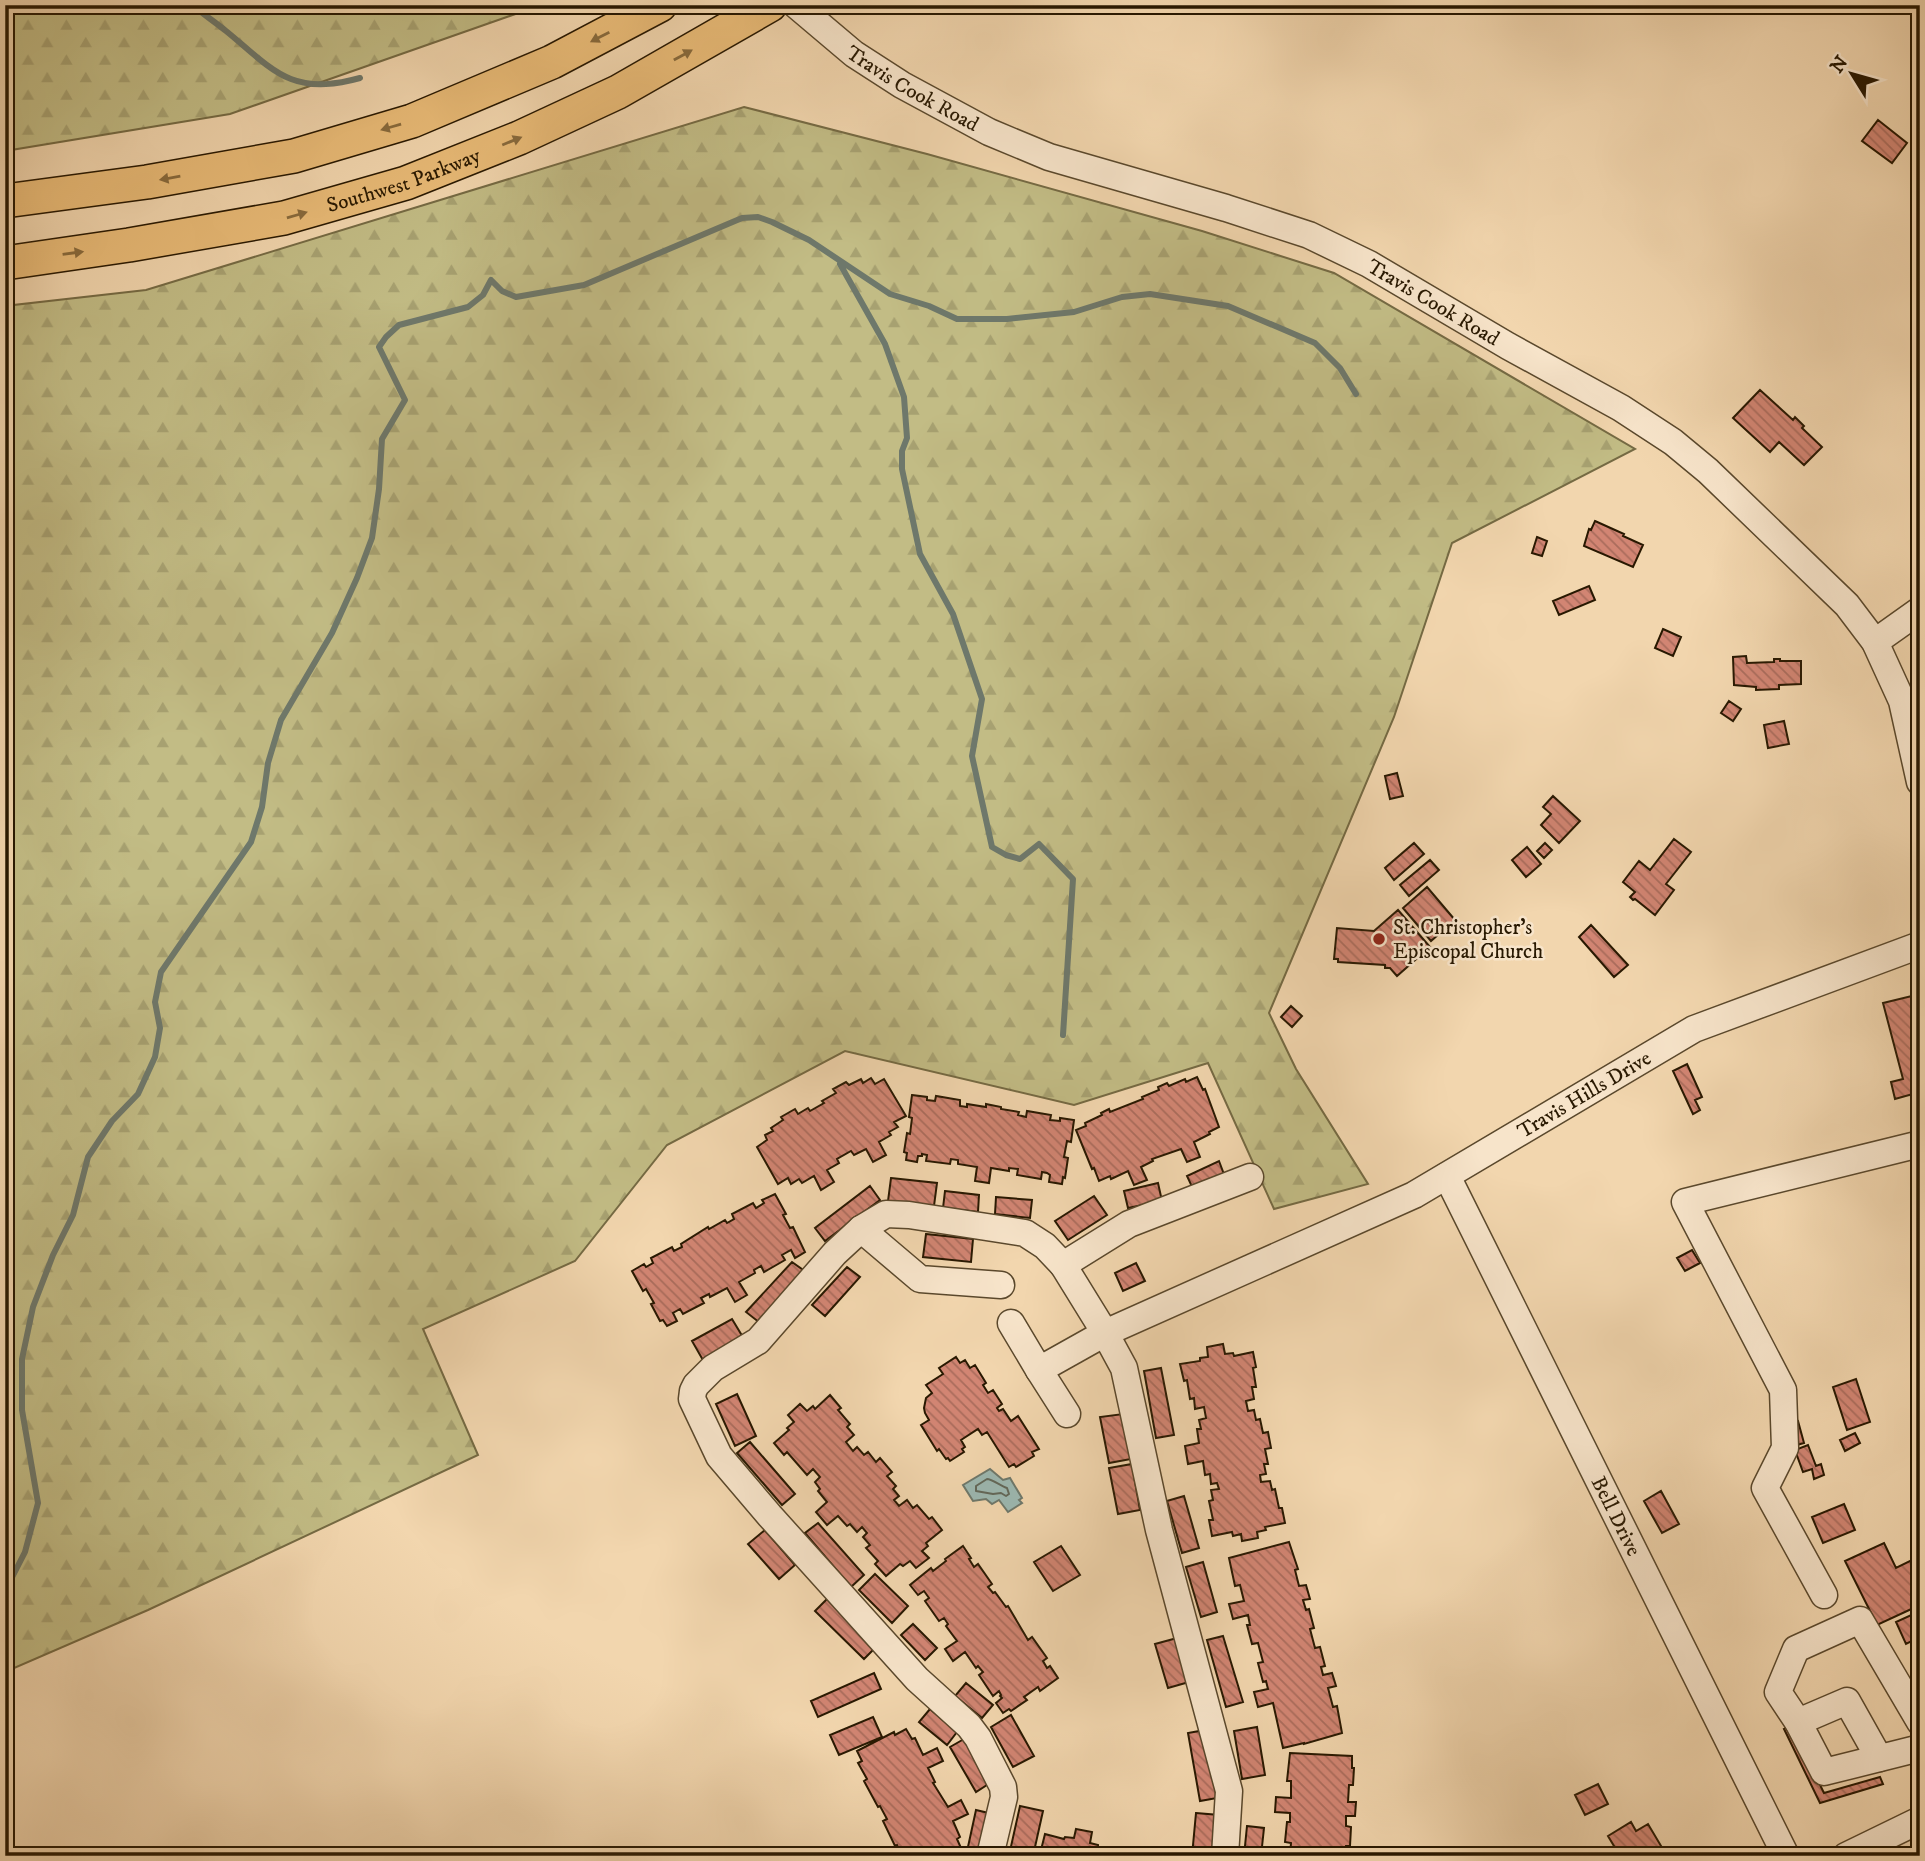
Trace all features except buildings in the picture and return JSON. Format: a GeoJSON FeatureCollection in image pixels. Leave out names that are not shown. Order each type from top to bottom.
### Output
{"type":"FeatureCollection","features":[{"type":"Feature","properties":{"kind":"main road"},"geometry":{"type":"LineString","coordinates":[[5,201],[147,182],[294,156],[412,121],[552,62],[660,5]]}},
{"type":"Feature","properties":{"kind":"main road","name":"Southwest Parkway"},"geometry":{"type":"LineString","coordinates":[[5,263],[284,219],[406,183],[519,138],[618,92],[770,5]]}},
{"type":"Feature","properties":{"kind":"street","name":"Travis Cook Road"},"geometry":{"type":"LineString","coordinates":[[796,5],[853,54],[902,85],[989,132],[1049,157],[1226,208],[1309,236],[1369,264],[1508,346],[1621,408],[1673,442],[1708,471],[1847,605],[1875,642],[1902,701],[1920,782]]}},
{"type":"Feature","properties":{"kind":"street"},"geometry":{"type":"LineString","coordinates":[[1875,642],[1920,610]]}},
{"type":"Feature","properties":{"kind":"street","name":"Travis Hills Drive"},"geometry":{"type":"LineString","coordinates":[[1039,1370],[1105,1333],[1414,1195],[1694,1029],[1920,945]]}},
{"type":"Feature","properties":{"kind":"street"},"geometry":{"type":"LineString","coordinates":[[1824,1595],[1765,1488],[1785,1448],[1783,1390],[1685,1202],[1920,1144]]}},
{"type":"Feature","properties":{"kind":"street","name":"Bell Drive"},"geometry":{"type":"LineString","coordinates":[[1447,1176],[1786,1856]]}},
{"type":"Feature","properties":{"kind":"street"},"geometry":{"type":"LineString","coordinates":[[1069,1273],[1129,1224],[1250,1177]]}},
{"type":"Feature","properties":{"kind":"street"},"geometry":{"type":"LineString","coordinates":[[990,1856],[1004,1797],[1003,1787],[978,1738],[969,1726],[917,1679],[770,1517],[719,1456],[692,1399],[696,1385],[713,1368],[758,1341],[835,1253],[861,1229],[886,1214],[1025,1233],[1045,1246],[1069,1273],[1124,1368],[1159,1530],[1229,1791],[1224,1856]]}},
{"type":"Feature","properties":{"kind":"street"},"geometry":{"type":"LineString","coordinates":[[861,1229],[920,1279],[1001,1285]]}},
{"type":"Feature","properties":{"kind":"street"},"geometry":{"type":"LineString","coordinates":[[1011,1323],[1067,1414]]}},
{"type":"Feature","properties":{"kind":"street"},"geometry":{"type":"LineString","coordinates":[[1920,1723],[1860,1620],[1796,1649],[1778,1692],[1798,1722],[1824,1772],[1920,1748]]}},
{"type":"Feature","properties":{"kind":"street"},"geometry":{"type":"LineString","coordinates":[[1798,1722],[1847,1701],[1879,1758]]}},
{"type":"Feature","properties":{"kind":"street"},"geometry":{"type":"LineString","coordinates":[[1846,1856],[1920,1820]]}},
{"type":"Feature","properties":{"kind":"green space"},"geometry":{"type":"Polygon","coordinates":[[[5,5],[541,5],[230,114],[5,151],[5,5]]]}},
{"type":"Feature","properties":{"kind":"green space"},"geometry":{"type":"Polygon","coordinates":[[[744,107],[927,154],[1202,231],[1334,273],[1635,449],[1452,543],[1394,717],[1269,1013],[1296,1069],[1368,1184],[1274,1209],[1208,1063],[1074,1105],[845,1051],[667,1145],[575,1261],[423,1329],[478,1455],[148,1610],[5,1672],[5,306],[146,290],[744,107]]]}},
{"type":"Feature","properties":{"kind":"water"},"geometry":{"type":"Polygon","coordinates":[[[990,1469],[1003,1480],[1010,1478],[1022,1498],[1019,1500],[1022,1503],[1008,1512],[999,1500],[992,1504],[986,1499],[973,1501],[963,1485],[990,1469]]]}},
{"type":"Feature","properties":{"kind":"waterway"},"geometry":{"type":"LineString","coordinates":[[192,5],[266,64],[291,79],[326,84],[360,78]]}},
{"type":"Feature","properties":{"kind":"waterway"},"geometry":{"type":"LineString","coordinates":[[5,1591],[25,1552],[38,1503],[22,1410],[22,1359],[33,1307],[53,1255],[73,1215],[88,1157],[112,1121],[138,1094],[155,1057],[160,1028],[155,1002],[161,972],[251,842],[262,807],[268,763],[281,720],[332,633],[372,538],[382,439],[405,400],[379,347],[399,325],[468,307],[483,295],[491,280],[502,291],[516,297],[584,285],[742,218],[758,217],[809,240],[890,294],[929,306],[957,319],[1007,319],[1074,312],[1122,297],[1150,294],[1228,306],[1315,343],[1340,368],[1356,394]]}},
{"type":"Feature","properties":{"kind":"waterway"},"geometry":{"type":"LineString","coordinates":[[840,264],[885,344],[904,397],[907,438],[902,451],[902,469],[920,554],[953,614],[982,699],[972,756],[992,847],[1020,859],[1039,844],[1073,879],[1063,1035]]}},
{"type":"Feature","properties":{"kind":"place","name":"St. Christopher’s Episcopal Church"},"geometry":{"type":"Point","coordinates":[1379,939]}}]}
